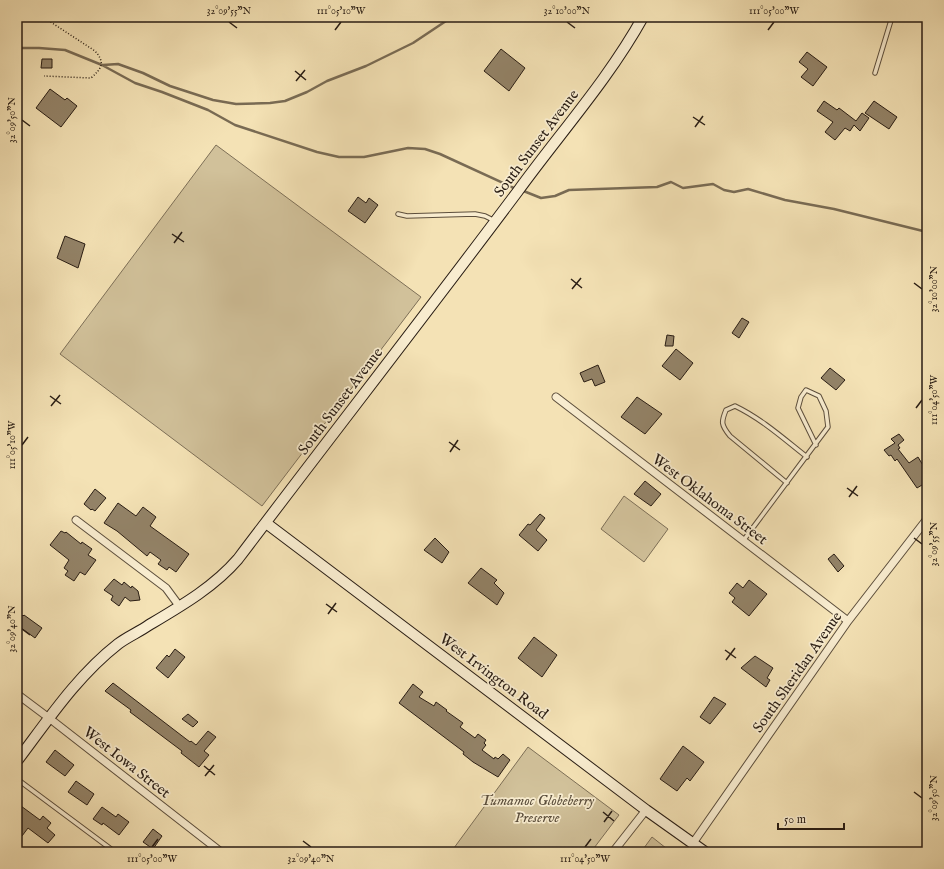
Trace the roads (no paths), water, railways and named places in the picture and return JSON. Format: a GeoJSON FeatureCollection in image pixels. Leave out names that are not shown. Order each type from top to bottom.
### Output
{"type":"FeatureCollection","features":[{"type":"Feature","properties":{"kind":"street","name":"South Sunset Avenue"},"geometry":{"type":"LineString","coordinates":[[17,761],[80,679],[99,660],[119,644],[180,607],[230,569],[519,189],[610,72],[643,17]]}},
{"type":"Feature","properties":{"kind":"street","name":"West Oklahoma Street"},"geometry":{"type":"LineString","coordinates":[[556,397],[848,621]]}},
{"type":"Feature","properties":{"kind":"street","name":"South Sheridan Avenue"},"geometry":{"type":"LineString","coordinates":[[693,843],[848,621],[927,519]]}},
{"type":"Feature","properties":{"kind":"street"},"geometry":{"type":"LineString","coordinates":[[76,520],[166,588],[180,607]]}},
{"type":"Feature","properties":{"kind":"street","name":"West Irvington Road"},"geometry":{"type":"LineString","coordinates":[[266,522],[646,810],[705,852]]}},
{"type":"Feature","properties":{"kind":"street","name":"West Iowa Street"},"geometry":{"type":"LineString","coordinates":[[17,694],[221,852]]}},
{"type":"Feature","properties":{"kind":"street"},"geometry":{"type":"LineString","coordinates":[[613,852],[646,810]]}},
{"type":"Feature","properties":{"kind":"lane"},"geometry":{"type":"LineString","coordinates":[[875,73],[892,17]]}},
{"type":"Feature","properties":{"kind":"lane"},"geometry":{"type":"LineString","coordinates":[[398,214],[407,216],[475,214],[485,216],[496,221]]}},
{"type":"Feature","properties":{"kind":"lane"},"geometry":{"type":"LineString","coordinates":[[743,541],[816,445],[828,427],[826,412],[820,396],[806,390],[800,397],[798,408],[816,445]]}},
{"type":"Feature","properties":{"kind":"lane"},"geometry":{"type":"LineString","coordinates":[[787,483],[730,436],[723,427],[722,419],[726,410],[735,406],[760,419],[807,457]]}},
{"type":"Feature","properties":{"kind":"lane"},"geometry":{"type":"LineString","coordinates":[[17,779],[115,852]]}},
{"type":"Feature","properties":{"kind":"waterway"},"geometry":{"type":"LineString","coordinates":[[103,65],[118,64],[143,73],[170,86],[213,100],[236,104],[285,101],[307,92],[327,81],[366,66],[413,43],[452,17]]}},
{"type":"Feature","properties":{"kind":"waterway"},"geometry":{"type":"LineString","coordinates":[[17,48],[65,50],[102,65],[135,83],[208,110],[235,125],[317,152],[339,157],[364,157],[408,148],[425,149],[440,154],[516,189]]}},
{"type":"Feature","properties":{"kind":"waterway"},"geometry":{"type":"LineString","coordinates":[[521,190],[541,198],[555,196],[569,190],[657,187],[671,182],[683,188],[713,184],[724,190],[734,192],[748,189],[785,200],[834,209],[927,232]]}},
{"type":"Feature","properties":{"kind":"park label","name":"Tumamoc Globeberry Preserve"},"geometry":{"type":"Point","coordinates":[537,808]}}]}
